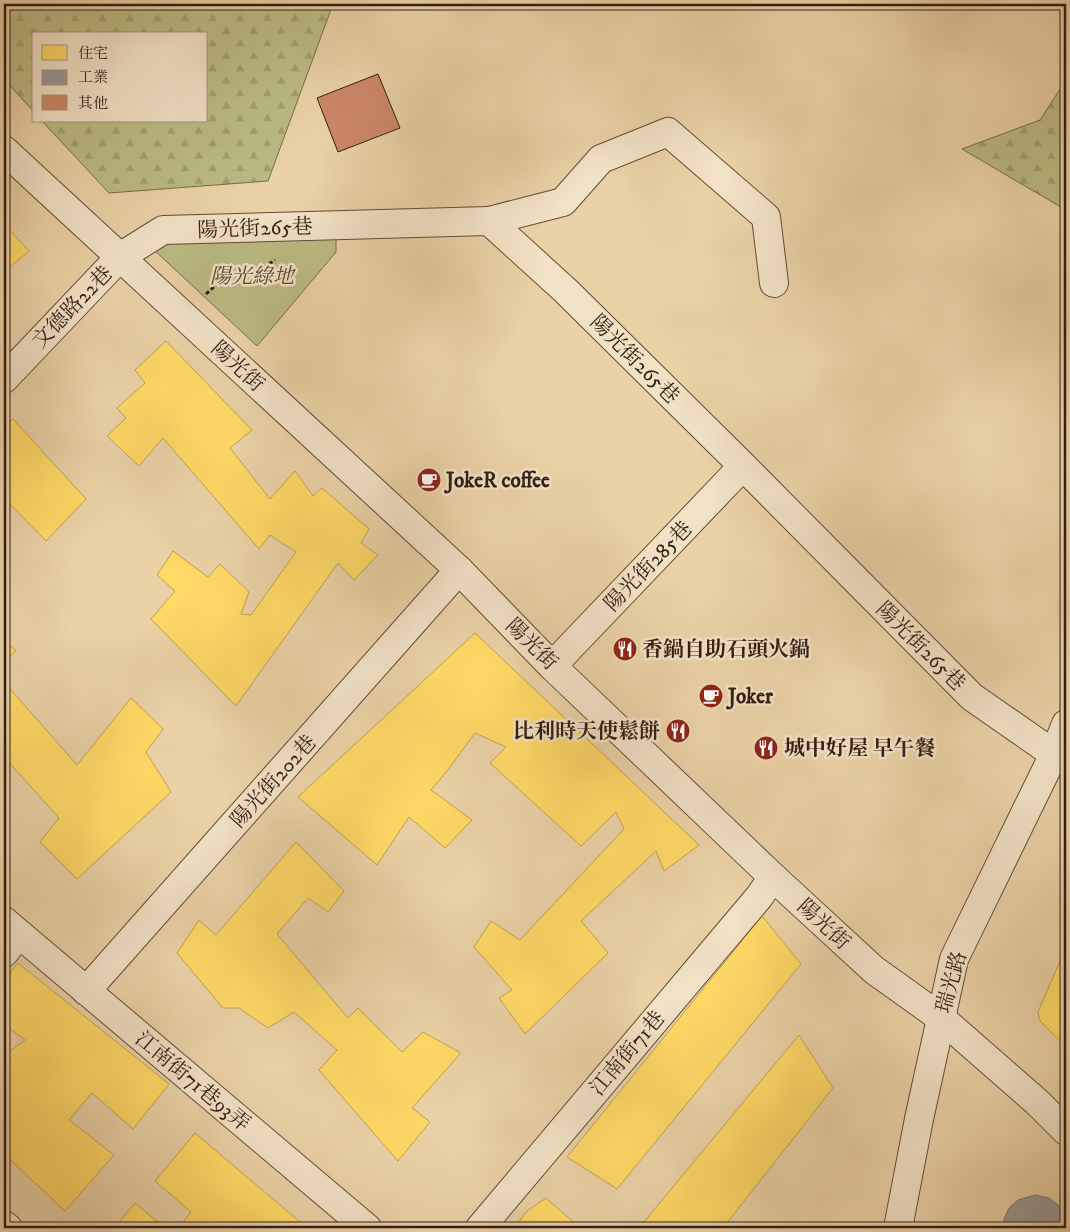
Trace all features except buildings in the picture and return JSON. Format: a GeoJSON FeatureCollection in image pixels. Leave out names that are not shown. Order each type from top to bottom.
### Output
{"type":"FeatureCollection","features":[{"type":"Feature","properties":{"kind":"street"},"geometry":{"type":"LineString","coordinates":[[489,221],[564,202],[601,159],[668,132],[766,217],[774,283]]}},
{"type":"Feature","properties":{"kind":"street","name":"陽光街"},"geometry":{"type":"LineString","coordinates":[[4,150],[459,570],[552,666],[773,877],[874,970],[941,1018],[1037,1102],[1066,1131]]}},
{"type":"Feature","properties":{"kind":"street","name":"陽光街265巷"},"geometry":{"type":"LineString","coordinates":[[120,257],[163,230],[489,221],[566,291],[972,697],[1054,754]]}},
{"type":"Feature","properties":{"kind":"street","name":"文德路22巷"},"geometry":{"type":"LineString","coordinates":[[4,379],[120,257]]}},
{"type":"Feature","properties":{"kind":"street","name":"陽光街285巷"},"geometry":{"type":"LineString","coordinates":[[552,666],[743,466]]}},
{"type":"Feature","properties":{"kind":"street","name":"陽光街202巷"},"geometry":{"type":"LineString","coordinates":[[86,991],[459,570]]}},
{"type":"Feature","properties":{"kind":"street","name":"瑞光路"},"geometry":{"type":"LineString","coordinates":[[898,1228],[954,959],[1054,754],[1066,724]]}},
{"type":"Feature","properties":{"kind":"street","name":"江南街71巷"},"geometry":{"type":"LineString","coordinates":[[480,1228],[759,897],[773,877]]}},
{"type":"Feature","properties":{"kind":"street","name":"江南街71巷93弄"},"geometry":{"type":"LineString","coordinates":[[9,936],[86,991],[367,1228]]}},
{"type":"Feature","properties":{"kind":"street"},"geometry":{"type":"LineString","coordinates":[[4,1224],[8,1228]]}},
{"type":"Feature","properties":{"kind":"path"},"geometry":{"type":"LineString","coordinates":[[204,296],[228,276],[264,267],[280,258],[292,227]]}},
{"type":"Feature","properties":{"kind":"green space"},"geometry":{"type":"Polygon","coordinates":[[[4,4],[333,4],[268,181],[109,193],[43,122],[208,122],[208,32],[32,32],[32,110],[4,79],[4,4]]]}},
{"type":"Feature","properties":{"kind":"green space"},"geometry":{"type":"Polygon","coordinates":[[[1066,80],[1066,210],[962,149],[1040,120],[1066,80]]]}},
{"type":"Feature","properties":{"kind":"green space","name":"陽光綠地"},"geometry":{"type":"Polygon","coordinates":[[[336,226],[336,252],[257,346],[152,248],[163,230],[336,226]]]}},
{"type":"Feature","properties":{"kind":"place","name":"JokeR coffee"},"geometry":{"type":"Point","coordinates":[429,480]}},
{"type":"Feature","properties":{"kind":"place","name":"香鍋自助石頭火鍋"},"geometry":{"type":"Point","coordinates":[625,649]}},
{"type":"Feature","properties":{"kind":"place","name":"Joker"},"geometry":{"type":"Point","coordinates":[711,696]}},
{"type":"Feature","properties":{"kind":"place","name":"比利時天使鬆餅"},"geometry":{"type":"Point","coordinates":[678,731]}},
{"type":"Feature","properties":{"kind":"place","name":"城中好屋 早午餐"},"geometry":{"type":"Point","coordinates":[766,748]}}]}
